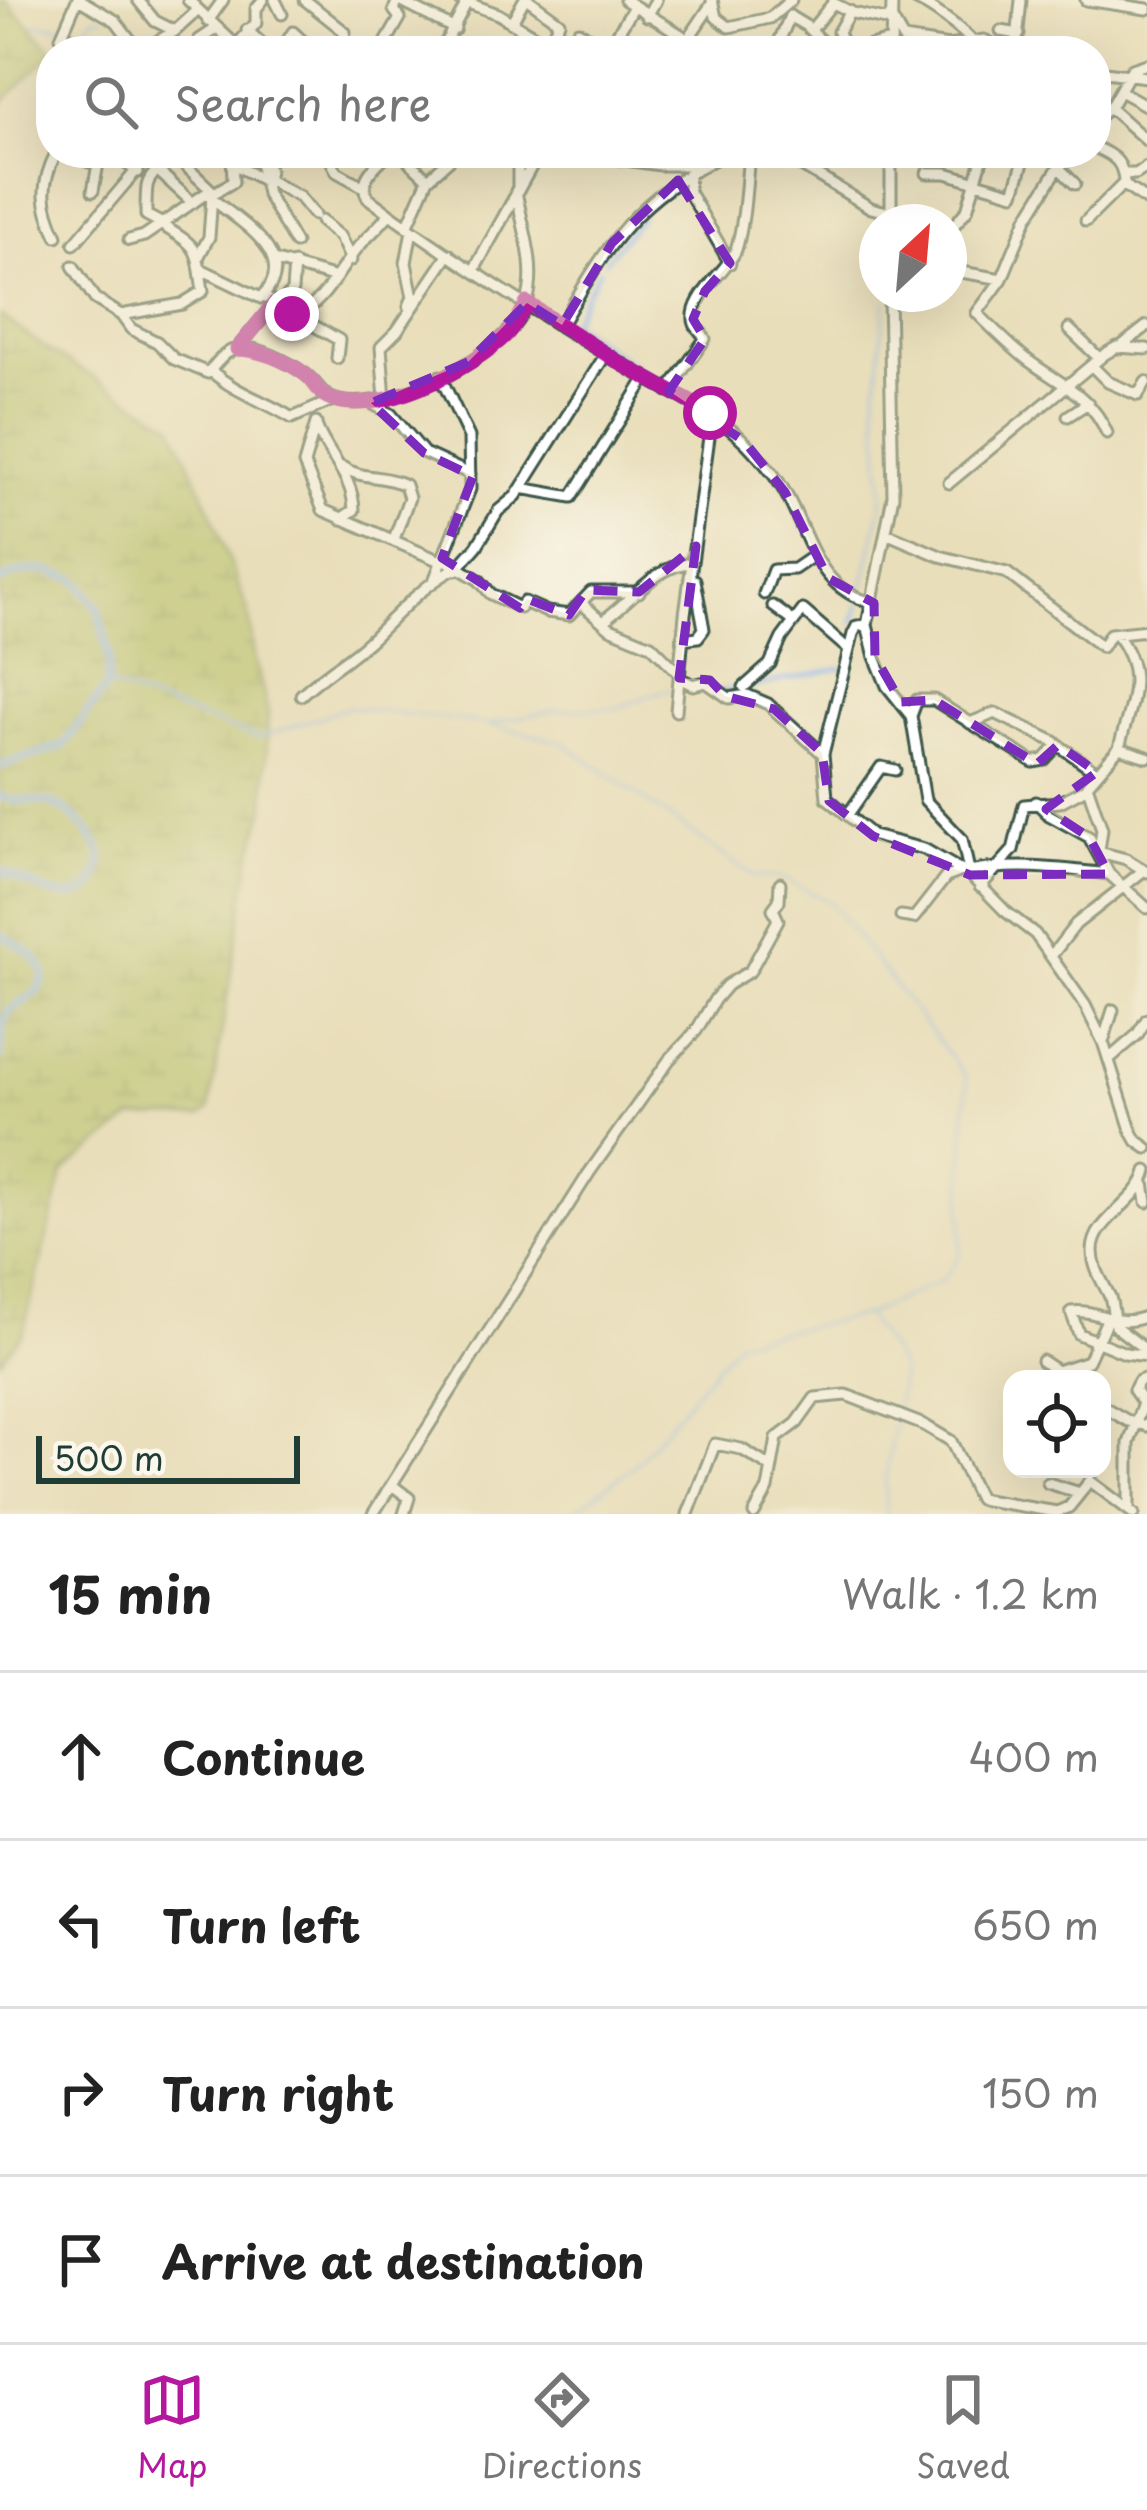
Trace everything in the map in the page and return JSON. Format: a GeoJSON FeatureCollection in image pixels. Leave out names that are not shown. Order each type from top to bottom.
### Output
{"type":"FeatureCollection","features":[{"type":"Feature","properties":{"kind":"street"},"geometry":{"type":"LineString","coordinates":[[61,36],[78,0],[116,21],[132,36]]}},
{"type":"Feature","properties":{"kind":"street"},"geometry":{"type":"LineString","coordinates":[[138,0],[155,20],[175,31]]}},
{"type":"Feature","properties":{"kind":"street"},"geometry":{"type":"LineString","coordinates":[[188,0],[225,36]]}},
{"type":"Feature","properties":{"kind":"street"},"geometry":{"type":"LineString","coordinates":[[203,36],[223,0]]}},
{"type":"Feature","properties":{"kind":"street"},"geometry":{"type":"LineString","coordinates":[[245,36],[256,22],[256,9],[263,0]]}},
{"type":"Feature","properties":{"kind":"street"},"geometry":{"type":"LineString","coordinates":[[275,0],[282,14]]}},
{"type":"Feature","properties":{"kind":"street"},"geometry":{"type":"LineString","coordinates":[[305,0],[345,32],[344,36]]}},
{"type":"Feature","properties":{"kind":"street"},"geometry":{"type":"LineString","coordinates":[[390,36],[400,18],[394,10],[398,0],[455,29]]}},
{"type":"Feature","properties":{"kind":"street"},"geometry":{"type":"LineString","coordinates":[[514,36],[526,0],[559,22],[552,36]]}},
{"type":"Feature","properties":{"kind":"street"},"geometry":{"type":"LineString","coordinates":[[647,16],[656,0]]}},
{"type":"Feature","properties":{"kind":"street"},"geometry":{"type":"LineString","coordinates":[[916,0],[934,8],[967,36]]}},
{"type":"Feature","properties":{"kind":"street"},"geometry":{"type":"LineString","coordinates":[[1001,31],[1019,34],[1022,0]]}},
{"type":"Feature","properties":{"kind":"street"},"geometry":{"type":"LineString","coordinates":[[1086,0],[1130,4],[1146,12]]}},
{"type":"Feature","properties":{"kind":"street"},"geometry":{"type":"LineString","coordinates":[[451,36],[466,2],[495,13],[529,36]]}},
{"type":"Feature","properties":{"kind":"street"},"geometry":{"type":"LineString","coordinates":[[711,2],[716,16],[729,28],[789,8],[816,36]]}},
{"type":"Feature","properties":{"kind":"street"},"geometry":{"type":"LineString","coordinates":[[687,36],[711,2]]}},
{"type":"Feature","properties":{"kind":"street"},"geometry":{"type":"LineString","coordinates":[[811,30],[832,3],[850,11],[892,8]]}},
{"type":"Feature","properties":{"kind":"street"},"geometry":{"type":"LineString","coordinates":[[615,36],[629,4],[682,36]]}},
{"type":"Feature","properties":{"kind":"street"},"geometry":{"type":"LineString","coordinates":[[167,36],[197,10]]}},
{"type":"Feature","properties":{"kind":"street"},"geometry":{"type":"LineString","coordinates":[[840,36],[850,11]]}},
{"type":"Feature","properties":{"kind":"street"},"geometry":{"type":"LineString","coordinates":[[247,31],[253,36]]}},
{"type":"Feature","properties":{"kind":"street"},"geometry":{"type":"LineString","coordinates":[[578,31],[587,36]]}},
{"type":"Feature","properties":{"kind":"street"},"geometry":{"type":"LineString","coordinates":[[1111,103],[1126,74],[1147,64]]}},
{"type":"Feature","properties":{"kind":"street"},"geometry":{"type":"LineString","coordinates":[[1111,72],[1147,77]]}},
{"type":"Feature","properties":{"kind":"street"},"geometry":{"type":"LineString","coordinates":[[1120,91],[1147,106]]}},
{"type":"Feature","properties":{"kind":"street"},"geometry":{"type":"LineString","coordinates":[[1111,107],[1126,118],[1130,128],[1145,133]]}},
{"type":"Feature","properties":{"kind":"street"},"geometry":{"type":"LineString","coordinates":[[1111,156],[1124,179],[1147,201]]}},
{"type":"Feature","properties":{"kind":"street"},"geometry":{"type":"LineString","coordinates":[[1086,220],[1147,162]]}},
{"type":"Feature","properties":{"kind":"street"},"geometry":{"type":"LineString","coordinates":[[50,168],[42,189],[57,236]]}},
{"type":"Feature","properties":{"kind":"street"},"geometry":{"type":"LineString","coordinates":[[92,191],[96,168]]}},
{"type":"Feature","properties":{"kind":"street"},"geometry":{"type":"LineString","coordinates":[[132,168],[153,173],[194,203]]}},
{"type":"Feature","properties":{"kind":"street"},"geometry":{"type":"LineString","coordinates":[[148,233],[142,191],[158,168]]}},
{"type":"Feature","properties":{"kind":"street"},"geometry":{"type":"LineString","coordinates":[[186,168],[267,244],[273,260],[273,303]]}},
{"type":"Feature","properties":{"kind":"street"},"geometry":{"type":"LineString","coordinates":[[129,240],[230,186],[235,168]]}},
{"type":"Feature","properties":{"kind":"street"},"geometry":{"type":"LineString","coordinates":[[264,168],[340,237],[351,260]]}},
{"type":"Feature","properties":{"kind":"street"},"geometry":{"type":"LineString","coordinates":[[264,168],[296,243]]}},
{"type":"Feature","properties":{"kind":"street"},"geometry":{"type":"LineString","coordinates":[[334,168],[364,187]]}},
{"type":"Feature","properties":{"kind":"street"},"geometry":{"type":"LineString","coordinates":[[373,168],[364,187],[368,198],[389,214],[606,354],[712,415],[744,441],[778,482],[813,556],[836,585],[874,603]]}},
{"type":"Feature","properties":{"kind":"street"},"geometry":{"type":"LineString","coordinates":[[416,168],[428,179]]}},
{"type":"Feature","properties":{"kind":"street"},"geometry":{"type":"LineString","coordinates":[[408,315],[413,297],[406,263],[410,229],[428,179],[439,168]]}},
{"type":"Feature","properties":{"kind":"street"},"geometry":{"type":"LineString","coordinates":[[237,349],[263,353],[298,370],[310,377],[320,394],[333,400],[371,403],[440,376],[500,340],[527,303],[529,249],[517,190],[518,168]]}},
{"type":"Feature","properties":{"kind":"street"},"geometry":{"type":"LineString","coordinates":[[475,271],[530,168]]}},
{"type":"Feature","properties":{"kind":"street"},"geometry":{"type":"LineString","coordinates":[[561,325],[612,243],[655,195],[697,168]]}},
{"type":"Feature","properties":{"kind":"street"},"geometry":{"type":"LineString","coordinates":[[668,392],[705,339],[694,319],[704,291],[730,262],[740,232],[747,168]]}},
{"type":"Feature","properties":{"kind":"street"},"geometry":{"type":"LineString","coordinates":[[812,168],[867,204]]}},
{"type":"Feature","properties":{"kind":"street"},"geometry":{"type":"LineString","coordinates":[[890,204],[891,168]]}},
{"type":"Feature","properties":{"kind":"street"},"geometry":{"type":"LineString","coordinates":[[967,205],[979,168]]}},
{"type":"Feature","properties":{"kind":"street"},"geometry":{"type":"LineString","coordinates":[[927,173],[946,173],[1011,193],[1017,192],[1023,168]]}},
{"type":"Feature","properties":{"kind":"street"},"geometry":{"type":"LineString","coordinates":[[1059,168],[1028,216],[1001,279],[977,313],[1026,358],[1069,385],[1096,410],[1107,434]]}},
{"type":"Feature","properties":{"kind":"street"},"geometry":{"type":"LineString","coordinates":[[1062,168],[1075,184]]}},
{"type":"Feature","properties":{"kind":"street"},"geometry":{"type":"LineString","coordinates":[[74,244],[136,171]]}},
{"type":"Feature","properties":{"kind":"street"},"geometry":{"type":"LineString","coordinates":[[684,180],[730,262]]}},
{"type":"Feature","properties":{"kind":"street"},"geometry":{"type":"LineString","coordinates":[[1019,184],[1043,194]]}},
{"type":"Feature","properties":{"kind":"street"},"geometry":{"type":"LineString","coordinates":[[199,256],[209,237],[211,194]]}},
{"type":"Feature","properties":{"kind":"street"},"geometry":{"type":"LineString","coordinates":[[298,315],[311,308],[389,214]]}},
{"type":"Feature","properties":{"kind":"street"},"geometry":{"type":"LineString","coordinates":[[122,315],[172,306],[203,291],[199,256],[188,243],[147,217]]}},
{"type":"Feature","properties":{"kind":"street"},"geometry":{"type":"LineString","coordinates":[[385,400],[385,363],[380,349],[449,254]]}},
{"type":"Feature","properties":{"kind":"street"},"geometry":{"type":"LineString","coordinates":[[273,260],[336,278]]}},
{"type":"Feature","properties":{"kind":"street"},"geometry":{"type":"LineString","coordinates":[[73,266],[95,299],[122,315],[131,329],[202,371],[211,370],[237,349],[273,303],[292,290],[294,264]]}},
{"type":"Feature","properties":{"kind":"street"},"geometry":{"type":"LineString","coordinates":[[201,269],[339,340],[337,358]]}},
{"type":"Feature","properties":{"kind":"street"},"geometry":{"type":"LineString","coordinates":[[967,273],[1001,279]]}},
{"type":"Feature","properties":{"kind":"street"},"geometry":{"type":"LineString","coordinates":[[889,312],[893,496],[867,625],[887,686],[911,716],[925,800],[962,839],[967,873]]}},
{"type":"Feature","properties":{"kind":"street"},"geometry":{"type":"LineString","coordinates":[[949,483],[1147,326]]}},
{"type":"Feature","properties":{"kind":"street"},"geometry":{"type":"LineString","coordinates":[[1069,329],[1108,382],[1138,395],[1146,382]]}},
{"type":"Feature","properties":{"kind":"street"},"geometry":{"type":"LineString","coordinates":[[1120,348],[1147,349]]}},
{"type":"Feature","properties":{"kind":"street"},"geometry":{"type":"LineString","coordinates":[[301,695],[477,546],[498,511],[521,488],[606,354]]}},
{"type":"Feature","properties":{"kind":"street"},"geometry":{"type":"LineString","coordinates":[[211,370],[236,392],[292,418],[333,400]]}},
{"type":"Feature","properties":{"kind":"street"},"geometry":{"type":"LineString","coordinates":[[434,580],[467,500],[470,474],[469,437],[440,376]]}},
{"type":"Feature","properties":{"kind":"street"},"geometry":{"type":"LineString","coordinates":[[521,488],[572,497],[646,378]]}},
{"type":"Feature","properties":{"kind":"street"},"geometry":{"type":"LineString","coordinates":[[371,403],[391,415],[424,453],[470,474]]}},
{"type":"Feature","properties":{"kind":"street"},"geometry":{"type":"LineString","coordinates":[[1068,416],[1088,403]]}},
{"type":"Feature","properties":{"kind":"street"},"geometry":{"type":"LineString","coordinates":[[316,408],[305,470],[323,510],[441,560],[520,608],[524,602],[565,615],[578,610],[585,595],[594,591],[639,592]]}},
{"type":"Feature","properties":{"kind":"street"},"geometry":{"type":"LineString","coordinates":[[676,711],[712,415]]}},
{"type":"Feature","properties":{"kind":"street"},"geometry":{"type":"LineString","coordinates":[[316,423],[326,448],[342,467],[354,501],[349,519]]}},
{"type":"Feature","properties":{"kind":"street"},"geometry":{"type":"LineString","coordinates":[[342,467],[361,477],[405,484],[409,498],[394,539]]}},
{"type":"Feature","properties":{"kind":"street"},"geometry":{"type":"LineString","coordinates":[[886,533],[940,556],[1007,573],[1097,645],[1103,646],[1108,635],[1147,631]]}},
{"type":"Feature","properties":{"kind":"street"},"geometry":{"type":"LineString","coordinates":[[764,594],[773,570],[794,569],[813,556]]}},
{"type":"Feature","properties":{"kind":"street"},"geometry":{"type":"LineString","coordinates":[[605,623],[665,570],[691,563]]}},
{"type":"Feature","properties":{"kind":"street"},"geometry":{"type":"LineString","coordinates":[[682,639],[695,638],[704,629],[691,563]]}},
{"type":"Feature","properties":{"kind":"street"},"geometry":{"type":"LineString","coordinates":[[581,603],[605,623],[651,645],[693,685],[706,682],[729,698],[747,695],[760,700],[823,754]]}},
{"type":"Feature","properties":{"kind":"street"},"geometry":{"type":"LineString","coordinates":[[773,606],[793,621]]}},
{"type":"Feature","properties":{"kind":"street"},"geometry":{"type":"LineString","coordinates":[[744,687],[770,664],[802,611],[848,650]]}},
{"type":"Feature","properties":{"kind":"street"},"geometry":{"type":"LineString","coordinates":[[867,625],[856,626],[823,754],[827,798],[873,836],[919,846],[967,873],[1035,934],[1103,1042],[1131,1130],[1147,1148]]}},
{"type":"Feature","properties":{"kind":"street"},"geometry":{"type":"LineString","coordinates":[[980,887],[1015,846],[1024,805],[1060,802],[1086,788],[1120,748],[1142,688],[1143,669],[1131,646],[1116,634]]}},
{"type":"Feature","properties":{"kind":"street"},"geometry":{"type":"LineString","coordinates":[[911,716],[917,700],[932,699],[1034,762],[1044,760],[1058,745],[1097,772]]}},
{"type":"Feature","properties":{"kind":"street"},"geometry":{"type":"LineString","coordinates":[[970,723],[995,713],[1055,742]]}},
{"type":"Feature","properties":{"kind":"street"},"geometry":{"type":"LineString","coordinates":[[1120,748],[1147,757]]}},
{"type":"Feature","properties":{"kind":"street"},"geometry":{"type":"LineString","coordinates":[[849,813],[881,766],[895,770]]}},
{"type":"Feature","properties":{"kind":"street"},"geometry":{"type":"LineString","coordinates":[[1086,788],[1102,830],[1099,851]]}},
{"type":"Feature","properties":{"kind":"street"},"geometry":{"type":"LineString","coordinates":[[1036,802],[1049,815],[1084,832],[1109,874],[1147,908]]}},
{"type":"Feature","properties":{"kind":"street"},"geometry":{"type":"LineString","coordinates":[[1052,955],[1076,924],[1145,871],[1099,851]]}},
{"type":"Feature","properties":{"kind":"street"},"geometry":{"type":"LineString","coordinates":[[901,916],[914,919],[946,877],[999,868],[1109,874]]}},
{"type":"Feature","properties":{"kind":"street"},"geometry":{"type":"LineString","coordinates":[[373,1514],[621,1127],[715,999],[750,971],[778,920],[773,909],[780,883]]}},
{"type":"Feature","properties":{"kind":"street"},"geometry":{"type":"LineString","coordinates":[[1103,1042],[1113,1010]]}},
{"type":"Feature","properties":{"kind":"street"},"geometry":{"type":"LineString","coordinates":[[1109,1058],[1137,1035],[1147,1019]]}},
{"type":"Feature","properties":{"kind":"street"},"geometry":{"type":"LineString","coordinates":[[1146,1177],[1147,1202]]}},
{"type":"Feature","properties":{"kind":"street"},"geometry":{"type":"LineString","coordinates":[[1146,1177],[1093,1245],[1111,1321],[1147,1353]]}},
{"type":"Feature","properties":{"kind":"street"},"geometry":{"type":"LineString","coordinates":[[1147,1316],[1111,1321],[1084,1311],[1071,1312],[1078,1333],[1099,1343],[1147,1353]]}},
{"type":"Feature","properties":{"kind":"street"},"geometry":{"type":"LineString","coordinates":[[1042,1361],[1058,1371],[1088,1361],[1111,1321]]}},
{"type":"Feature","properties":{"kind":"street"},"geometry":{"type":"LineString","coordinates":[[1133,1504],[1129,1452],[1141,1424],[1143,1403],[1134,1388],[1147,1378]]}},
{"type":"Feature","properties":{"kind":"street"},"geometry":{"type":"LineString","coordinates":[[754,1514],[767,1493],[777,1438],[822,1394],[841,1394],[915,1421],[950,1441],[971,1477],[974,1494],[983,1501],[1059,1511],[1092,1482],[1133,1504]]}},
{"type":"Feature","properties":{"kind":"street"},"geometry":{"type":"LineString","coordinates":[[1111,1410],[1141,1424]]}},
{"type":"Feature","properties":{"kind":"street"},"geometry":{"type":"LineString","coordinates":[[688,1514],[715,1444],[741,1449],[770,1466]]}},
{"type":"Feature","properties":{"kind":"street"},"geometry":{"type":"LineString","coordinates":[[1048,1483],[1080,1493]]}},
{"type":"Feature","properties":{"kind":"street"},"geometry":{"type":"LineString","coordinates":[[392,1485],[410,1498],[404,1514]]}},
{"type":"Feature","properties":{"kind":"street"},"geometry":{"type":"LineString","coordinates":[[974,1514],[983,1501]]}},
{"type":"Feature","properties":{"kind":"highlighted area"},"geometry":{"type":"Polygon","coordinates":[[[678,180],[730,263],[705,291],[693,319],[705,339],[669,391],[744,441],[785,492],[828,578],[874,603],[875,657],[901,702],[934,700],[1037,764],[1058,745],[1097,772],[1046,809],[1089,837],[1109,874],[970,875],[873,836],[829,801],[822,753],[774,709],[725,696],[710,680],[679,678],[696,546],[639,592],[586,590],[569,615],[527,599],[520,608],[442,558],[473,476],[424,453],[371,403],[468,362],[527,303],[562,325],[612,243],[678,180]]]}},
{"type":"Feature","properties":{"kind":"green space"},"geometry":{"type":"Polygon","coordinates":[[[0,0],[5,0],[40,36],[36,69],[0,105],[0,0]]]}},
{"type":"Feature","properties":{"kind":"green space"},"geometry":{"type":"Polygon","coordinates":[[[0,315],[48,350],[173,425],[249,614],[268,712],[265,807],[249,864],[209,1110],[201,1117],[133,1118],[64,1171],[23,1333],[0,1361],[0,315]]]}},
{"type":"Feature","properties":{"kind":"waterway"},"geometry":{"type":"LineString","coordinates":[[69,27],[86,28],[94,17],[102,17]]}},
{"type":"Feature","properties":{"kind":"waterway"},"geometry":{"type":"LineString","coordinates":[[34,25],[60,26]]}},
{"type":"Feature","properties":{"kind":"waterway"},"geometry":{"type":"LineString","coordinates":[[605,261],[641,218]]}},
{"type":"Feature","properties":{"kind":"waterway"},"geometry":{"type":"LineString","coordinates":[[600,269],[571,322],[642,371]]}},
{"type":"Feature","properties":{"kind":"waterway"},"geometry":{"type":"LineString","coordinates":[[861,595],[883,499],[876,402],[884,312]]}},
{"type":"Feature","properties":{"kind":"waterway"},"geometry":{"type":"LineString","coordinates":[[703,405],[729,423]]}},
{"type":"Feature","properties":{"kind":"waterway"},"geometry":{"type":"LineString","coordinates":[[746,437],[772,465]]}},
{"type":"Feature","properties":{"kind":"waterway"},"geometry":{"type":"LineString","coordinates":[[790,493],[802,517]]}},
{"type":"Feature","properties":{"kind":"waterway"},"geometry":{"type":"LineString","coordinates":[[0,581],[43,570],[76,579],[98,607],[109,659],[107,685],[63,746],[0,766]]}},
{"type":"Feature","properties":{"kind":"waterway"},"geometry":{"type":"LineString","coordinates":[[853,624],[859,604]]}},
{"type":"Feature","properties":{"kind":"waterway"},"geometry":{"type":"LineString","coordinates":[[751,687],[841,668]]}},
{"type":"Feature","properties":{"kind":"waterway"},"geometry":{"type":"LineString","coordinates":[[107,685],[259,738],[349,707],[482,723]]}},
{"type":"Feature","properties":{"kind":"waterway"},"geometry":{"type":"LineString","coordinates":[[722,690],[742,689]]}},
{"type":"Feature","properties":{"kind":"waterway"},"geometry":{"type":"LineString","coordinates":[[492,723],[558,710],[617,708],[662,691],[712,690]]}},
{"type":"Feature","properties":{"kind":"waterway"},"geometry":{"type":"LineString","coordinates":[[486,724],[562,742],[755,877],[780,877],[830,902],[967,1078],[960,1255],[943,1280],[866,1315],[738,1340],[636,1464],[571,1514]]}},
{"type":"Feature","properties":{"kind":"waterway"},"geometry":{"type":"LineString","coordinates":[[0,796],[59,807],[85,828],[102,856],[97,877],[87,890],[75,895],[46,891],[0,870]]}},
{"type":"Feature","properties":{"kind":"waterway"},"geometry":{"type":"LineString","coordinates":[[0,935],[34,957],[43,973],[36,992],[5,1017],[0,1056]]}},
{"type":"Feature","properties":{"kind":"waterway"},"geometry":{"type":"LineString","coordinates":[[866,1315],[902,1373],[885,1482],[886,1514]]}},
{"type":"Feature","properties":{"kind":"route"},"geometry":{"type":"LineString","coordinates":[[292,314],[274,304],[237,349],[263,353],[291,366],[310,377],[323,396],[342,402],[371,403],[403,395],[468,362],[512,329],[527,303],[668,392],[710,413]]}}]}
